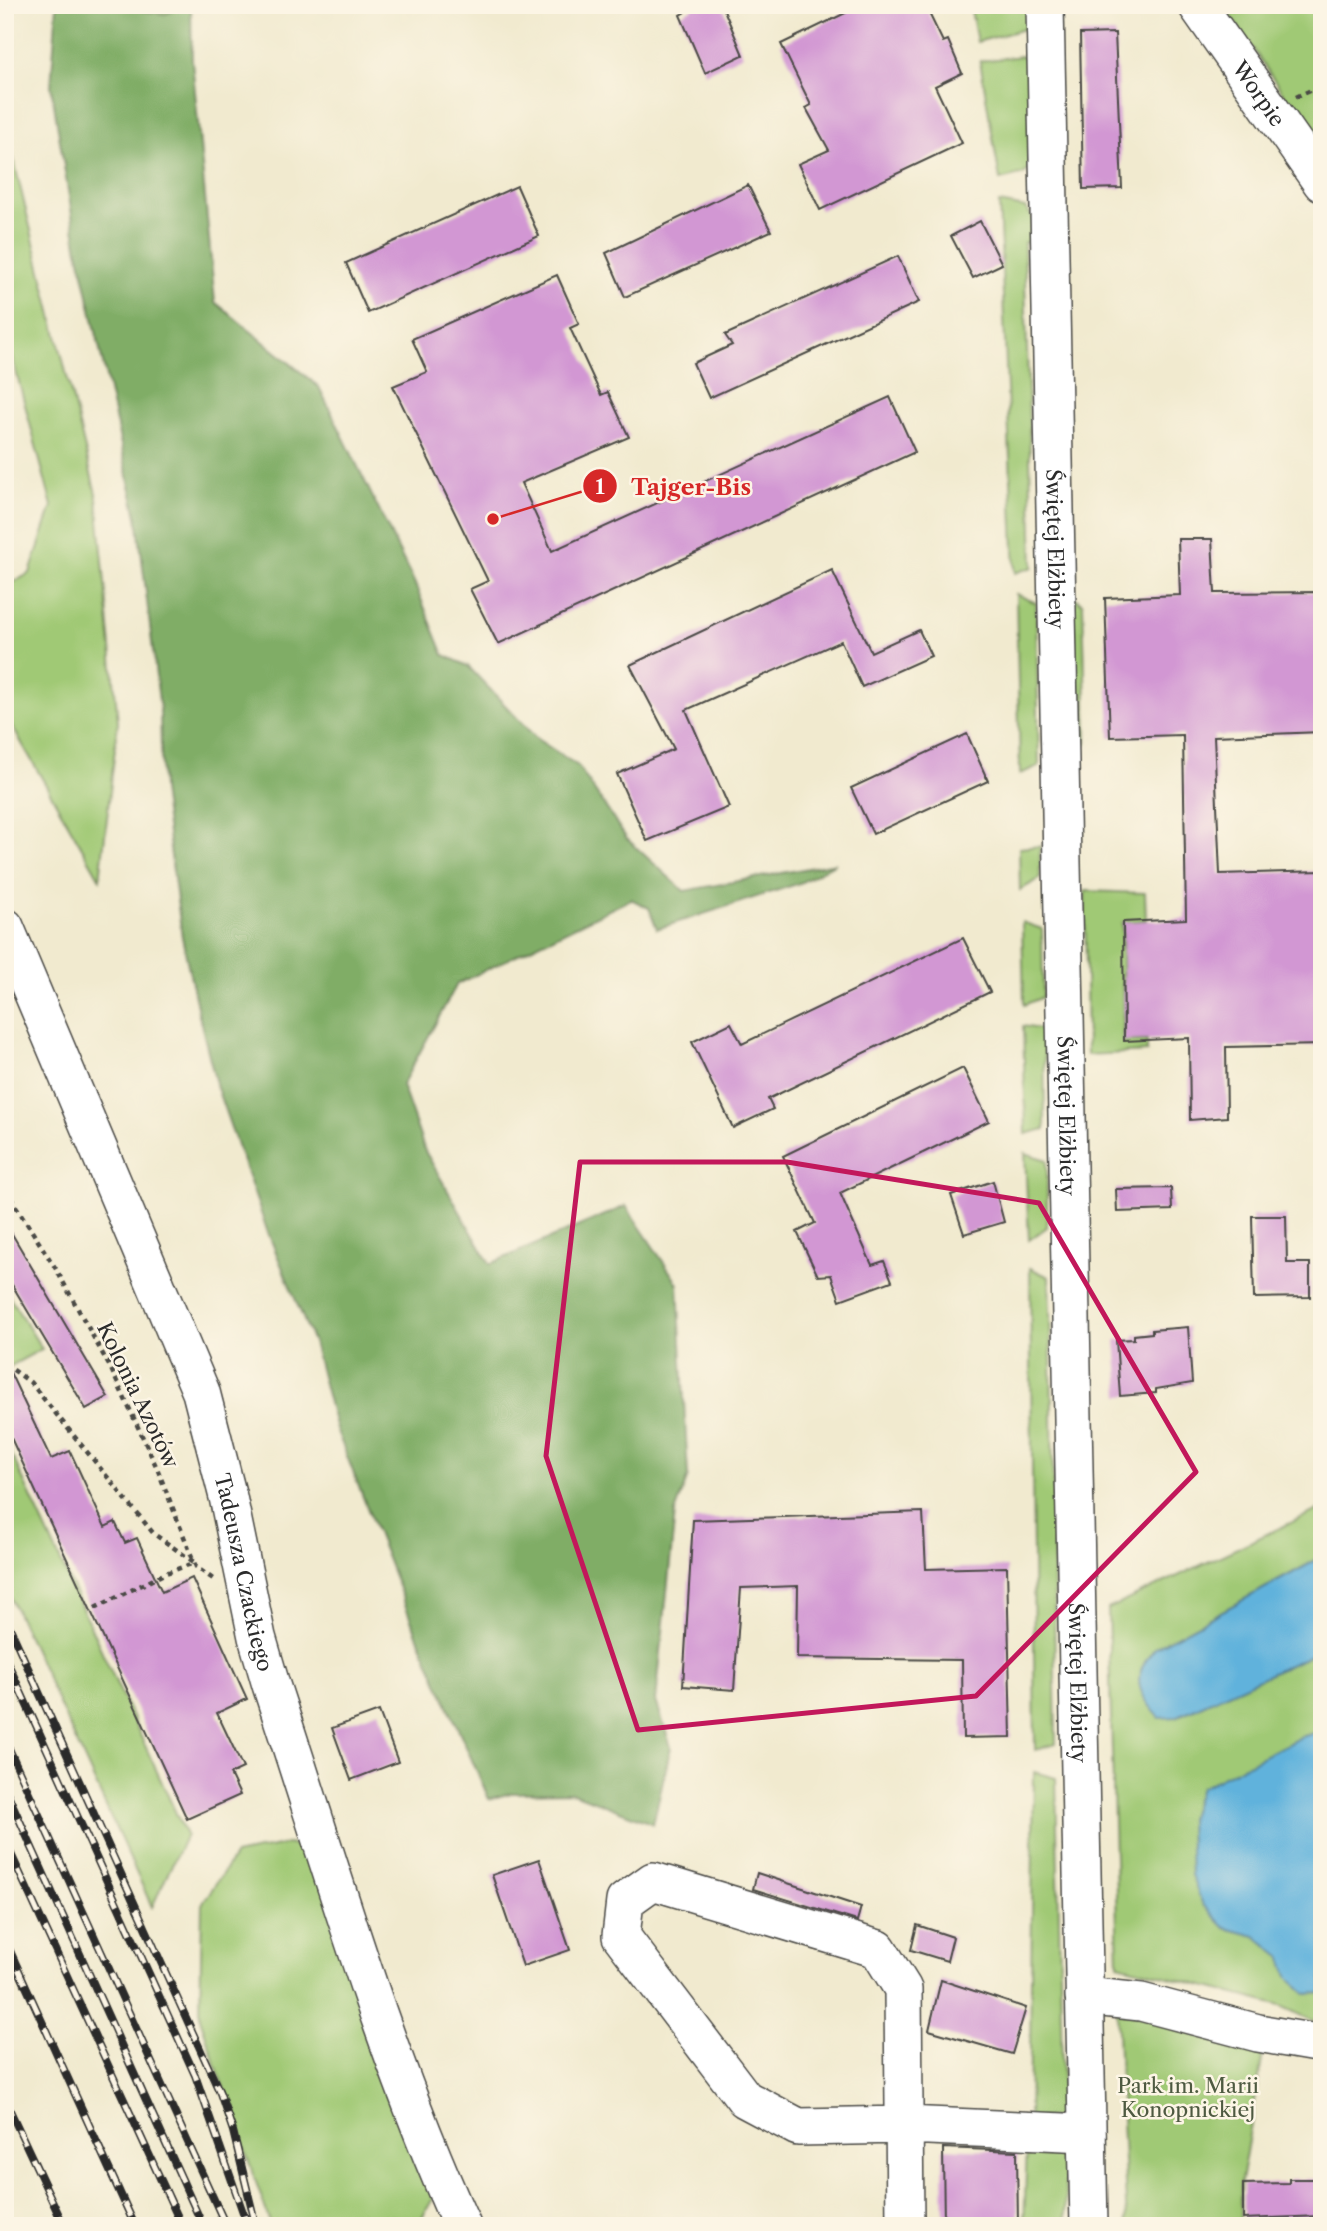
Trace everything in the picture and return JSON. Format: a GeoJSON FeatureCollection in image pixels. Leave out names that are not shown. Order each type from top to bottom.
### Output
{"type":"FeatureCollection","features":[{"type":"Feature","properties":{"kind":"street","name":"Świętej Elżbiety"},"geometry":{"type":"LineString","coordinates":[[1045,5],[1089,2226]]}},
{"type":"Feature","properties":{"kind":"street","name":"Worpie"},"geometry":{"type":"LineString","coordinates":[[1197,5],[1322,183]]}},
{"type":"Feature","properties":{"kind":"street","name":"Tadeusza Czackiego"},"geometry":{"type":"LineString","coordinates":[[5,927],[201,1392],[228,1497],[249,1602],[271,1685],[421,2132],[462,2226]]}},
{"type":"Feature","properties":{"kind":"street"},"geometry":{"type":"LineString","coordinates":[[905,2226],[905,2125],[904,1989],[878,1949],[653,1881],[625,1901],[621,1936],[745,2099],[797,2127],[905,2125],[1087,2133]]}},
{"type":"Feature","properties":{"kind":"street"},"geometry":{"type":"LineString","coordinates":[[1084,1996],[1141,2001],[1258,2033],[1322,2044]]}},
{"type":"Feature","properties":{"kind":"path","name":"Kolonia Azotów"},"geometry":{"type":"LineString","coordinates":[[5,1189],[56,1269],[111,1369],[158,1468],[196,1567],[249,1602]]}},
{"type":"Feature","properties":{"kind":"path"},"geometry":{"type":"LineString","coordinates":[[5,1364],[30,1382],[154,1534],[195,1562]]}},
{"type":"Feature","properties":{"kind":"path"},"geometry":{"type":"LineString","coordinates":[[95,1608],[166,1573],[195,1562]]}},
{"type":"Feature","properties":{"kind":"highlighted area"},"geometry":{"type":"Polygon","coordinates":[[[580,1162],[787,1162],[1039,1203],[1196,1472],[976,1696],[638,1730],[546,1456],[580,1162]]]}},
{"type":"Feature","properties":{"kind":"green space"},"geometry":{"type":"Polygon","coordinates":[[[57,5],[104,5],[166,14],[181,5],[191,5],[192,60],[215,302],[319,387],[414,582],[444,655],[468,666],[537,739],[578,766],[627,839],[684,891],[836,863],[800,883],[657,929],[649,908],[631,899],[457,984],[402,1085],[425,1151],[490,1264],[626,1206],[678,1284],[688,1476],[675,1513],[656,1701],[671,1747],[653,1824],[571,1792],[511,1793],[489,1799],[418,1637],[335,1426],[313,1342],[268,1233],[217,1088],[182,937],[162,790],[160,710],[137,517],[77,246],[51,86],[57,5]]]}},
{"type":"Feature","properties":{"kind":"green space"},"geometry":{"type":"Polygon","coordinates":[[[104,5],[181,5],[166,14],[104,5]]]}},
{"type":"Feature","properties":{"kind":"green space"},"geometry":{"type":"Polygon","coordinates":[[[970,5],[1029,5],[1031,27],[977,42],[970,5]]]}},
{"type":"Feature","properties":{"kind":"green space"},"geometry":{"type":"Polygon","coordinates":[[[1223,5],[1322,5],[1322,150],[1223,5]]]}},
{"type":"Feature","properties":{"kind":"green space"},"geometry":{"type":"Polygon","coordinates":[[[1021,56],[1030,62],[1034,163],[1024,174],[1000,180],[980,61],[1021,56]]]}},
{"type":"Feature","properties":{"kind":"green space"},"geometry":{"type":"Polygon","coordinates":[[[5,125],[97,498],[118,722],[100,879],[5,714],[5,587],[30,573],[52,506],[5,330],[5,125]]]}},
{"type":"Feature","properties":{"kind":"green space"},"geometry":{"type":"Polygon","coordinates":[[[999,203],[1025,208],[1033,217],[1033,244],[1024,242],[1033,567],[1015,573],[999,203]]]}},
{"type":"Feature","properties":{"kind":"green space"},"geometry":{"type":"Polygon","coordinates":[[[1016,594],[1036,603],[1039,766],[1020,774],[1016,594]]]}},
{"type":"Feature","properties":{"kind":"green space"},"geometry":{"type":"Polygon","coordinates":[[[1070,594],[1083,604],[1087,742],[1073,752],[1070,594]]]}},
{"type":"Feature","properties":{"kind":"green space"},"geometry":{"type":"Polygon","coordinates":[[[1040,846],[1040,879],[1020,890],[1019,848],[1040,846]]]}},
{"type":"Feature","properties":{"kind":"green space"},"geometry":{"type":"Polygon","coordinates":[[[1085,891],[1145,893],[1146,920],[1122,923],[1123,1041],[1147,1041],[1147,1052],[1087,1055],[1085,891]]]}},
{"type":"Feature","properties":{"kind":"green space"},"geometry":{"type":"Polygon","coordinates":[[[1022,922],[1042,929],[1043,997],[1024,1005],[1022,922]]]}},
{"type":"Feature","properties":{"kind":"green space"},"geometry":{"type":"Polygon","coordinates":[[[1023,1026],[1044,1030],[1045,1129],[1026,1134],[1023,1026]]]}},
{"type":"Feature","properties":{"kind":"green space"},"geometry":{"type":"Polygon","coordinates":[[[1025,1153],[1047,1160],[1047,1227],[1029,1240],[1025,1153]]]}},
{"type":"Feature","properties":{"kind":"green space"},"geometry":{"type":"Polygon","coordinates":[[[1030,1268],[1049,1277],[1056,1744],[1035,1750],[1030,1268]]]}},
{"type":"Feature","properties":{"kind":"green space"},"geometry":{"type":"Polygon","coordinates":[[[5,1290],[42,1349],[5,1369],[5,1290]]]}},
{"type":"Feature","properties":{"kind":"green space"},"geometry":{"type":"Polygon","coordinates":[[[5,1440],[186,1835],[152,1907],[5,1586],[5,1440]]]}},
{"type":"Feature","properties":{"kind":"green space"},"geometry":{"type":"Polygon","coordinates":[[[1322,1508],[1322,1557],[1156,1647],[1176,1717],[1322,1650],[1322,1731],[1301,1737],[1225,1928],[1255,1935],[1281,1956],[1289,1978],[1307,1994],[1322,1993],[1322,2025],[1281,2006],[1118,1964],[1108,1609],[1322,1508]]]}},
{"type":"Feature","properties":{"kind":"green space"},"geometry":{"type":"Polygon","coordinates":[[[1034,1772],[1056,1778],[1063,2116],[1029,2121],[1034,1772]]]}},
{"type":"Feature","properties":{"kind":"green space"},"geometry":{"type":"Polygon","coordinates":[[[287,1844],[311,1847],[434,2197],[417,2226],[271,2226],[200,2018],[202,1904],[235,1855],[287,1844]]]}},
{"type":"Feature","properties":{"kind":"green space","name":"Park im. Marii Konopnickiej"},"geometry":{"type":"Polygon","coordinates":[[[1117,2011],[1265,2042],[1240,2187],[1240,2221],[1322,2219],[1322,2226],[1127,2226],[1117,2011]]]}},
{"type":"Feature","properties":{"kind":"green space"},"geometry":{"type":"Polygon","coordinates":[[[1027,2144],[1060,2148],[1065,2174],[1066,2226],[1024,2226],[1027,2144]]]}},
{"type":"Feature","properties":{"kind":"water"},"geometry":{"type":"Polygon","coordinates":[[[1322,1557],[1322,1650],[1176,1717],[1160,1718],[1145,1700],[1139,1683],[1143,1667],[1156,1647],[1322,1557]]]}},
{"type":"Feature","properties":{"kind":"water"},"geometry":{"type":"Polygon","coordinates":[[[1322,1731],[1322,1993],[1307,1994],[1289,1978],[1281,1956],[1255,1936],[1225,1928],[1203,1905],[1191,1875],[1189,1819],[1200,1788],[1301,1737],[1322,1731]]]}},
{"type":"Feature","properties":{"kind":"building"},"geometry":{"type":"Polygon","coordinates":[[[698,5],[722,5],[743,55],[705,73],[680,15],[698,5]]]}},
{"type":"Feature","properties":{"kind":"building"},"geometry":{"type":"Polygon","coordinates":[[[862,5],[925,5],[943,42],[948,40],[962,73],[935,86],[962,143],[820,210],[798,164],[829,150],[806,108],[811,105],[781,44],[862,5]]]}},
{"type":"Feature","properties":{"kind":"building"},"geometry":{"type":"Polygon","coordinates":[[[1115,33],[1122,188],[1083,189],[1080,34],[1115,33]]]}},
{"type":"Feature","properties":{"kind":"building"},"geometry":{"type":"Polygon","coordinates":[[[748,185],[771,231],[625,297],[606,253],[748,185]]]}},
{"type":"Feature","properties":{"kind":"building"},"geometry":{"type":"Polygon","coordinates":[[[517,186],[539,236],[368,313],[346,263],[517,186]]]}},
{"type":"Feature","properties":{"kind":"building"},"geometry":{"type":"Polygon","coordinates":[[[980,221],[1002,264],[973,278],[951,236],[980,221]]]}},
{"type":"Feature","properties":{"kind":"building"},"geometry":{"type":"Polygon","coordinates":[[[898,256],[919,302],[709,398],[693,363],[732,345],[725,335],[898,256]]]}},
{"type":"Feature","properties":{"kind":"building"},"geometry":{"type":"Polygon","coordinates":[[[557,275],[579,324],[570,328],[601,395],[608,392],[629,437],[521,483],[552,551],[890,397],[915,452],[498,644],[470,589],[488,581],[393,386],[427,372],[412,339],[557,275]]]}},
{"type":"Feature","properties":{"kind":"building"},"geometry":{"type":"Polygon","coordinates":[[[1178,539],[1212,539],[1215,593],[1322,592],[1322,732],[1214,736],[1220,874],[1322,871],[1322,1045],[1226,1047],[1227,1117],[1190,1120],[1189,1038],[1124,1041],[1123,922],[1186,919],[1183,735],[1110,737],[1105,598],[1180,595],[1178,539]]]}},
{"type":"Feature","properties":{"kind":"building"},"geometry":{"type":"Polygon","coordinates":[[[832,570],[871,652],[919,630],[931,656],[862,687],[841,641],[686,710],[729,807],[647,841],[617,774],[674,749],[630,665],[832,570]]]}},
{"type":"Feature","properties":{"kind":"building"},"geometry":{"type":"Polygon","coordinates":[[[967,734],[988,781],[873,834],[851,788],[967,734]]]}},
{"type":"Feature","properties":{"kind":"building"},"geometry":{"type":"Polygon","coordinates":[[[963,938],[990,992],[768,1099],[773,1109],[733,1128],[692,1042],[731,1023],[742,1044],[963,938]]]}},
{"type":"Feature","properties":{"kind":"building"},"geometry":{"type":"Polygon","coordinates":[[[963,1068],[989,1121],[840,1193],[872,1265],[884,1261],[892,1281],[840,1300],[831,1275],[818,1276],[797,1232],[815,1223],[783,1156],[963,1068]]]}},
{"type":"Feature","properties":{"kind":"building"},"geometry":{"type":"Polygon","coordinates":[[[993,1181],[1004,1222],[964,1234],[951,1195],[993,1181]]]}},
{"type":"Feature","properties":{"kind":"building"},"geometry":{"type":"Polygon","coordinates":[[[1171,1188],[1172,1210],[1117,1212],[1116,1189],[1171,1188]]]}},
{"type":"Feature","properties":{"kind":"building"},"geometry":{"type":"Polygon","coordinates":[[[1252,1216],[1286,1216],[1287,1263],[1310,1263],[1310,1297],[1254,1298],[1252,1216]]]}},
{"type":"Feature","properties":{"kind":"building"},"geometry":{"type":"Polygon","coordinates":[[[5,1222],[108,1397],[86,1409],[5,1273],[5,1222]]]}},
{"type":"Feature","properties":{"kind":"building"},"geometry":{"type":"Polygon","coordinates":[[[1188,1327],[1192,1383],[1156,1389],[1156,1393],[1120,1396],[1116,1340],[1134,1339],[1134,1335],[1152,1333],[1152,1330],[1188,1327]]]}},
{"type":"Feature","properties":{"kind":"building"},"geometry":{"type":"Polygon","coordinates":[[[5,1362],[51,1459],[70,1451],[105,1527],[115,1522],[125,1543],[137,1538],[162,1592],[192,1578],[247,1699],[217,1713],[243,1768],[230,1774],[240,1795],[187,1819],[5,1425],[5,1362]]]}},
{"type":"Feature","properties":{"kind":"building"},"geometry":{"type":"Polygon","coordinates":[[[923,1512],[926,1569],[1007,1567],[1011,1737],[963,1738],[962,1660],[797,1658],[798,1586],[741,1588],[734,1690],[683,1686],[693,1520],[923,1512]]]}},
{"type":"Feature","properties":{"kind":"building"},"geometry":{"type":"Polygon","coordinates":[[[379,1711],[398,1762],[351,1780],[332,1728],[379,1711]]]}},
{"type":"Feature","properties":{"kind":"building"},"geometry":{"type":"Polygon","coordinates":[[[539,1859],[570,1950],[523,1966],[492,1875],[539,1859]]]}},
{"type":"Feature","properties":{"kind":"building"},"geometry":{"type":"Polygon","coordinates":[[[757,1873],[861,1907],[857,1921],[753,1889],[757,1873]]]}},
{"type":"Feature","properties":{"kind":"building"},"geometry":{"type":"Polygon","coordinates":[[[917,1925],[953,1937],[947,1961],[911,1950],[917,1925]]]}},
{"type":"Feature","properties":{"kind":"building"},"geometry":{"type":"Polygon","coordinates":[[[941,1980],[1026,2008],[1012,2054],[929,2030],[941,1980]]]}},
{"type":"Feature","properties":{"kind":"building"},"geometry":{"type":"Polygon","coordinates":[[[943,2148],[1017,2151],[1018,2226],[944,2226],[943,2148]]]}},
{"type":"Feature","properties":{"kind":"building"},"geometry":{"type":"Polygon","coordinates":[[[1289,2179],[1322,2179],[1322,2216],[1243,2219],[1243,2184],[1289,2183],[1289,2179]]]}},
{"type":"Feature","properties":{"kind":"railway"},"geometry":{"type":"LineString","coordinates":[[5,1617],[220,2093],[233,2131],[256,2226]]}},
{"type":"Feature","properties":{"kind":"railway"},"geometry":{"type":"LineString","coordinates":[[5,1657],[195,2075],[246,2221]]}},
{"type":"Feature","properties":{"kind":"railway"},"geometry":{"type":"LineString","coordinates":[[5,1740],[226,2226]]}},
{"type":"Feature","properties":{"kind":"railway"},"geometry":{"type":"LineString","coordinates":[[5,1788],[203,2226]]}},
{"type":"Feature","properties":{"kind":"railway"},"geometry":{"type":"LineString","coordinates":[[5,1841],[182,2226]]}},
{"type":"Feature","properties":{"kind":"railway"},"geometry":{"type":"LineString","coordinates":[[5,1940],[135,2226]]}},
{"type":"Feature","properties":{"kind":"railway"},"geometry":{"type":"LineString","coordinates":[[5,2100],[64,2226]]}},
{"type":"Feature","properties":{"kind":"place","name":"Tajger-Bis"},"geometry":{"type":"Point","coordinates":[493,519]}}]}
